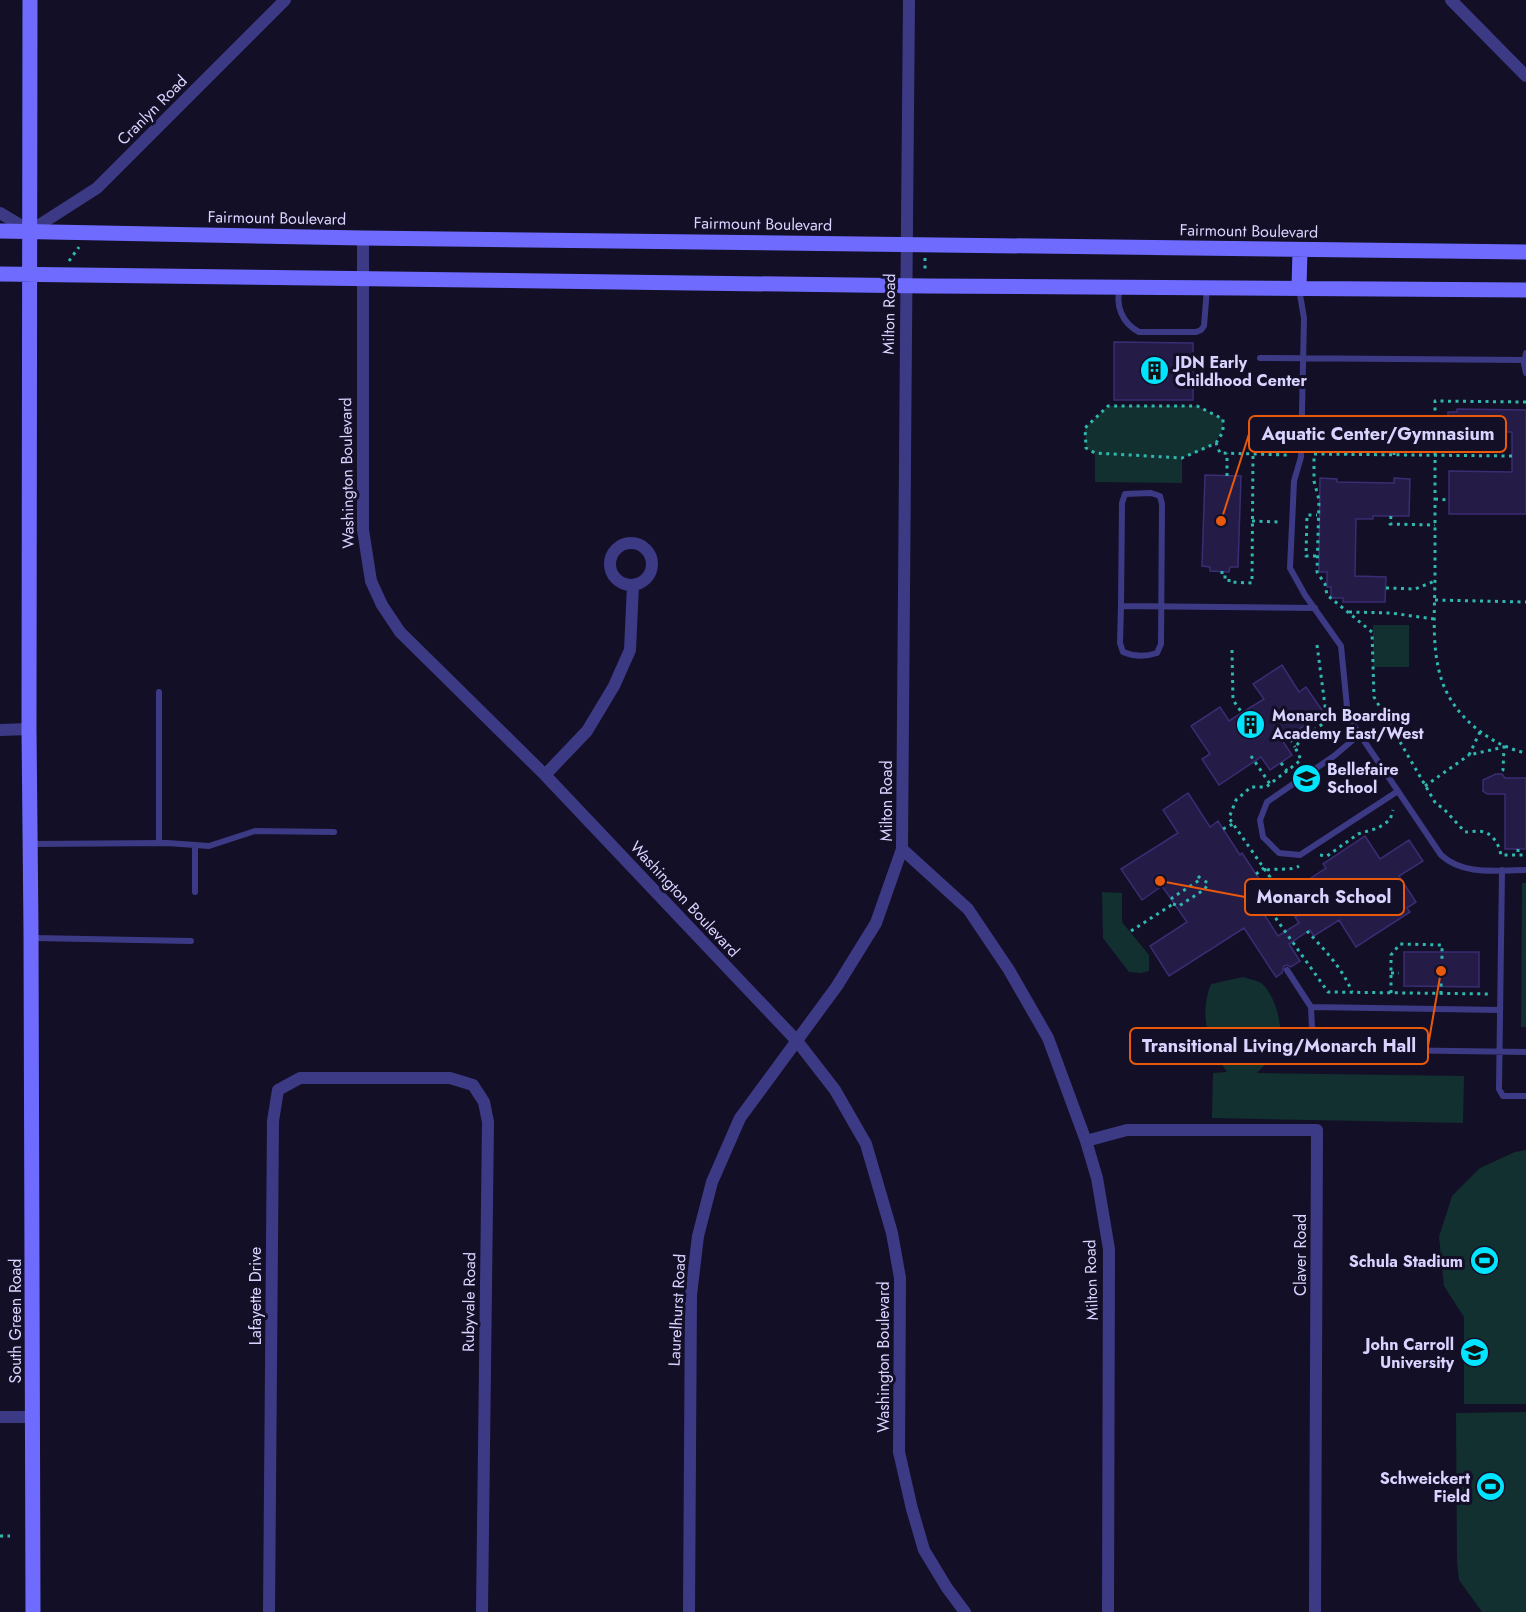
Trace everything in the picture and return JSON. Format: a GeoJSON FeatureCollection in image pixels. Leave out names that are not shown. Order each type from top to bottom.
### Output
{"type":"FeatureCollection","features":[{"type":"Feature","properties":{"kind":"main road","name":"South Green Road"},"geometry":{"type":"LineString","coordinates":[[30,0],[29,729],[32,938],[33,1612]]}},
{"type":"Feature","properties":{"kind":"main road","name":"Fairmount Boulevard"},"geometry":{"type":"LineString","coordinates":[[0,231],[363,238],[1526,252]]}},
{"type":"Feature","properties":{"kind":"main road"},"geometry":{"type":"LineString","coordinates":[[1299,288],[1300,250]]}},
{"type":"Feature","properties":{"kind":"main road"},"geometry":{"type":"LineString","coordinates":[[0,274],[907,286],[1526,290]]}},
{"type":"Feature","properties":{"kind":"street","name":"Cranlyn Road"},"geometry":{"type":"LineString","coordinates":[[30,231],[97,188],[285,0]]}},
{"type":"Feature","properties":{"kind":"street","name":"Milton Road"},"geometry":{"type":"LineString","coordinates":[[909,0],[902,849],[968,909],[1009,970],[1048,1038],[1086,1141],[1097,1178],[1110,1249],[1108,1612]]}},
{"type":"Feature","properties":{"kind":"street"},"geometry":{"type":"LineString","coordinates":[[1451,0],[1526,76]]}},
{"type":"Feature","properties":{"kind":"street"},"geometry":{"type":"LineString","coordinates":[[0,213],[30,231]]}},
{"type":"Feature","properties":{"kind":"street","name":"Washington Boulevard"},"geometry":{"type":"LineString","coordinates":[[363,238],[363,530],[370,580],[382,605],[400,632],[545,775],[797,1041],[835,1090],[866,1144],[892,1233],[900,1278],[899,1452],[924,1550],[946,1588],[965,1612]]}},
{"type":"Feature","properties":{"kind":"street"},"geometry":{"type":"LineString","coordinates":[[545,775],[587,731],[614,686],[630,650],[633,585]]}},
{"type":"Feature","properties":{"kind":"street"},"geometry":{"type":"LineString","coordinates":[[0,730],[29,729]]}},
{"type":"Feature","properties":{"kind":"street","name":"Laurelhurst Road"},"geometry":{"type":"LineString","coordinates":[[689,1612],[691,1295],[698,1236],[712,1182],[740,1118],[837,986],[876,923],[902,849]]}},
{"type":"Feature","properties":{"kind":"street","name":"Lafayette Drive"},"geometry":{"type":"LineString","coordinates":[[269,1612],[273,1121],[278,1090],[300,1078],[385,1078]]}},
{"type":"Feature","properties":{"kind":"street","name":"Rubyvale Road"},"geometry":{"type":"LineString","coordinates":[[385,1078],[450,1078],[473,1085],[484,1102],[488,1122],[482,1612]]}},
{"type":"Feature","properties":{"kind":"street","name":"Claver Road"},"geometry":{"type":"LineString","coordinates":[[1086,1141],[1127,1130],[1317,1130],[1315,1612]]}},
{"type":"Feature","properties":{"kind":"street"},"geometry":{"type":"LineString","coordinates":[[0,1417],[33,1417]]}},
{"type":"Feature","properties":{"kind":"lane"},"geometry":{"type":"LineString","coordinates":[[1120,288],[1117,299],[1121,312],[1132,328],[1138,332],[1196,332],[1204,326],[1207,288]]}},
{"type":"Feature","properties":{"kind":"lane"},"geometry":{"type":"LineString","coordinates":[[1299,288],[1304,318],[1301,457],[1294,481],[1290,568],[1305,595],[1341,646],[1348,717],[1441,855],[1451,864],[1474,870],[1526,870]]}},
{"type":"Feature","properties":{"kind":"lane"},"geometry":{"type":"LineString","coordinates":[[1260,358],[1525,357],[1526,373]]}},
{"type":"Feature","properties":{"kind":"lane"},"geometry":{"type":"LineString","coordinates":[[1151,493],[1160,496],[1162,504],[1161,644],[1157,653],[1148,656],[1132,656],[1123,652],[1120,643],[1121,606],[1122,503],[1125,494],[1151,493]]}},
{"type":"Feature","properties":{"kind":"lane"},"geometry":{"type":"LineString","coordinates":[[1121,606],[1315,608]]}},
{"type":"Feature","properties":{"kind":"lane"},"geometry":{"type":"LineString","coordinates":[[159,692],[159,843]]}},
{"type":"Feature","properties":{"kind":"lane"},"geometry":{"type":"LineString","coordinates":[[1360,734],[1334,756],[1267,802],[1260,820],[1263,837],[1279,853],[1300,855],[1398,791]]}},
{"type":"Feature","properties":{"kind":"lane"},"geometry":{"type":"LineString","coordinates":[[31,844],[159,843],[209,846],[255,831],[334,832]]}},
{"type":"Feature","properties":{"kind":"lane"},"geometry":{"type":"LineString","coordinates":[[195,845],[195,892]]}},
{"type":"Feature","properties":{"kind":"lane"},"geometry":{"type":"LineString","coordinates":[[1502,870],[1499,1089],[1503,1096],[1526,1096]]}},
{"type":"Feature","properties":{"kind":"lane"},"geometry":{"type":"LineString","coordinates":[[32,938],[191,941]]}},
{"type":"Feature","properties":{"kind":"lane"},"geometry":{"type":"LineString","coordinates":[[1287,970],[1311,1007],[1313,1049],[1526,1052]]}},
{"type":"Feature","properties":{"kind":"lane"},"geometry":{"type":"LineString","coordinates":[[1311,1007],[1500,1010]]}},
{"type":"Feature","properties":{"kind":"path"},"geometry":{"type":"LineString","coordinates":[[66,264],[83,243]]}},
{"type":"Feature","properties":{"kind":"path"},"geometry":{"type":"LineString","coordinates":[[925,255],[925,271]]}},
{"type":"Feature","properties":{"kind":"path"},"geometry":{"type":"LineString","coordinates":[[1526,402],[1435,401],[1434,600],[1436,661],[1441,681],[1453,703],[1480,732],[1504,747],[1526,753]]}},
{"type":"Feature","properties":{"kind":"path"},"geometry":{"type":"LineString","coordinates":[[1108,406],[1197,406],[1223,420],[1223,432],[1216,443],[1182,458],[1095,453],[1086,448],[1085,428],[1108,406]]}},
{"type":"Feature","properties":{"kind":"path"},"geometry":{"type":"LineString","coordinates":[[1260,426],[1278,454]]}},
{"type":"Feature","properties":{"kind":"path"},"geometry":{"type":"LineString","coordinates":[[1346,427],[1346,455]]}},
{"type":"Feature","properties":{"kind":"path"},"geometry":{"type":"LineString","coordinates":[[1394,455],[1395,430]]}},
{"type":"Feature","properties":{"kind":"path"},"geometry":{"type":"LineString","coordinates":[[1216,443],[1220,453],[1287,454]]}},
{"type":"Feature","properties":{"kind":"path"},"geometry":{"type":"LineString","coordinates":[[1227,453],[1227,476]]}},
{"type":"Feature","properties":{"kind":"path"},"geometry":{"type":"LineString","coordinates":[[1222,571],[1222,577],[1229,577],[1229,582],[1252,583],[1253,453]]}},
{"type":"Feature","properties":{"kind":"path"},"geometry":{"type":"LineString","coordinates":[[1512,456],[1314,454],[1314,481],[1318,500],[1317,572],[1325,584],[1327,596],[1372,632],[1374,697],[1436,804],[1443,808],[1465,831],[1483,831],[1500,846],[1501,855],[1526,855]]}},
{"type":"Feature","properties":{"kind":"path"},"geometry":{"type":"LineString","coordinates":[[1435,499],[1449,500]]}},
{"type":"Feature","properties":{"kind":"path"},"geometry":{"type":"LineString","coordinates":[[1317,515],[1307,515],[1306,556],[1317,556]]}},
{"type":"Feature","properties":{"kind":"path"},"geometry":{"type":"LineString","coordinates":[[1391,516],[1390,524],[1435,525]]}},
{"type":"Feature","properties":{"kind":"path"},"geometry":{"type":"LineString","coordinates":[[1252,521],[1279,522]]}},
{"type":"Feature","properties":{"kind":"path"},"geometry":{"type":"LineString","coordinates":[[1386,588],[1415,589],[1435,581]]}},
{"type":"Feature","properties":{"kind":"path"},"geometry":{"type":"LineString","coordinates":[[1434,600],[1526,602]]}},
{"type":"Feature","properties":{"kind":"path"},"geometry":{"type":"LineString","coordinates":[[1347,612],[1391,613],[1434,620]]}},
{"type":"Feature","properties":{"kind":"path"},"geometry":{"type":"LineString","coordinates":[[1295,747],[1305,736],[1327,721],[1317,645]]}},
{"type":"Feature","properties":{"kind":"path"},"geometry":{"type":"LineString","coordinates":[[1232,650],[1233,700],[1242,713]]}},
{"type":"Feature","properties":{"kind":"path"},"geometry":{"type":"LineString","coordinates":[[1469,755],[1480,732]]}},
{"type":"Feature","properties":{"kind":"path"},"geometry":{"type":"LineString","coordinates":[[1287,733],[1301,760],[1266,787],[1251,787],[1236,800],[1229,818],[1270,877],[1272,913],[1328,992],[1500,995]]}},
{"type":"Feature","properties":{"kind":"path"},"geometry":{"type":"LineString","coordinates":[[1425,786],[1469,755],[1504,747]]}},
{"type":"Feature","properties":{"kind":"path"},"geometry":{"type":"LineString","coordinates":[[1499,774],[1503,770],[1504,747]]}},
{"type":"Feature","properties":{"kind":"path"},"geometry":{"type":"LineString","coordinates":[[1251,756],[1270,784]]}},
{"type":"Feature","properties":{"kind":"path"},"geometry":{"type":"LineString","coordinates":[[1281,763],[1287,771]]}},
{"type":"Feature","properties":{"kind":"path"},"geometry":{"type":"LineString","coordinates":[[1223,829],[1233,824]]}},
{"type":"Feature","properties":{"kind":"path"},"geometry":{"type":"LineString","coordinates":[[1518,849],[1518,855]]}},
{"type":"Feature","properties":{"kind":"path"},"geometry":{"type":"LineString","coordinates":[[1256,873],[1264,868]]}},
{"type":"Feature","properties":{"kind":"path"},"geometry":{"type":"LineString","coordinates":[[1200,878],[1208,883],[1205,890],[1179,906],[1173,904],[1172,898],[1200,878]]}},
{"type":"Feature","properties":{"kind":"path"},"geometry":{"type":"LineString","coordinates":[[1131,931],[1173,904]]}},
{"type":"Feature","properties":{"kind":"path"},"geometry":{"type":"LineString","coordinates":[[1308,932],[1323,948],[1352,992]]}},
{"type":"Feature","properties":{"kind":"path"},"geometry":{"type":"LineString","coordinates":[[1391,993],[1391,956],[1400,944],[1442,945],[1442,961]]}},
{"type":"Feature","properties":{"kind":"path"},"geometry":{"type":"LineString","coordinates":[[1391,974],[1399,974]]}},
{"type":"Feature","properties":{"kind":"path"},"geometry":{"type":"LineString","coordinates":[[1441,983],[1441,994]]}},
{"type":"Feature","properties":{"kind":"path"},"geometry":{"type":"LineString","coordinates":[[0,1536],[10,1536]]}},
{"type":"Feature","properties":{"kind":"green space"},"geometry":{"type":"Polygon","coordinates":[[[1108,406],[1197,406],[1223,419],[1222,428],[1220,436],[1211,446],[1182,458],[1182,483],[1095,482],[1095,454],[1086,448],[1085,428],[1108,406]]]}},
{"type":"Feature","properties":{"kind":"green space"},"geometry":{"type":"Polygon","coordinates":[[[1373,625],[1409,625],[1409,667],[1373,667],[1373,625]]]}},
{"type":"Feature","properties":{"kind":"green space"},"geometry":{"type":"Polygon","coordinates":[[[1522,883],[1526,883],[1526,1027],[1521,1027],[1522,883]]]}},
{"type":"Feature","properties":{"kind":"green space"},"geometry":{"type":"Polygon","coordinates":[[[1102,892],[1122,893],[1122,922],[1149,955],[1149,971],[1129,972],[1103,938],[1102,892]]]}},
{"type":"Feature","properties":{"kind":"green space"},"geometry":{"type":"Polygon","coordinates":[[[1243,977],[1261,983],[1266,989],[1275,1004],[1280,1023],[1278,1049],[1257,1073],[1464,1076],[1463,1123],[1212,1118],[1213,1073],[1227,1072],[1215,1052],[1207,1030],[1205,1008],[1207,996],[1211,984],[1243,977]]]}},
{"type":"Feature","properties":{"kind":"green space","name":"Schula Stadium"},"geometry":{"type":"Polygon","coordinates":[[[1526,1150],[1526,1404],[1464,1404],[1464,1317],[1444,1286],[1439,1237],[1452,1196],[1480,1168],[1515,1152],[1526,1150]]]}},
{"type":"Feature","properties":{"kind":"green space","name":"Schweickert Field"},"geometry":{"type":"Polygon","coordinates":[[[1526,1412],[1526,1612],[1482,1612],[1459,1580],[1456,1413],[1526,1412]]]}},
{"type":"Feature","properties":{"kind":"building","name":"JDN Early Childhood Center"},"geometry":{"type":"Polygon","coordinates":[[[1114,342],[1193,343],[1193,400],[1114,400],[1114,342]]]}},
{"type":"Feature","properties":{"kind":"building"},"geometry":{"type":"Polygon","coordinates":[[[1457,409],[1526,410],[1526,514],[1449,514],[1449,471],[1512,472],[1512,432],[1448,430],[1448,412],[1457,412],[1457,409]]]}},
{"type":"Feature","properties":{"kind":"building"},"geometry":{"type":"Polygon","coordinates":[[[1205,475],[1241,476],[1238,567],[1230,567],[1229,572],[1210,571],[1210,567],[1202,566],[1205,475]]]}},
{"type":"Feature","properties":{"kind":"building"},"geometry":{"type":"Polygon","coordinates":[[[1320,478],[1337,479],[1337,482],[1394,483],[1394,478],[1410,479],[1409,516],[1373,516],[1373,519],[1356,519],[1355,576],[1386,577],[1385,602],[1343,602],[1343,598],[1331,598],[1331,587],[1327,587],[1327,572],[1319,572],[1320,478]]]}},
{"type":"Feature","properties":{"kind":"building","name":"Monarch Boarding Academy East/West"},"geometry":{"type":"Polygon","coordinates":[[[1282,665],[1299,692],[1306,687],[1324,713],[1282,740],[1292,755],[1270,770],[1261,757],[1219,785],[1202,759],[1210,754],[1191,726],[1220,707],[1229,721],[1264,699],[1253,684],[1282,665]]]}},
{"type":"Feature","properties":{"kind":"building"},"geometry":{"type":"Polygon","coordinates":[[[1496,774],[1502,774],[1505,778],[1526,778],[1526,849],[1505,849],[1505,794],[1487,794],[1483,791],[1483,780],[1496,774]]]}},
{"type":"Feature","properties":{"kind":"building"},"geometry":{"type":"Polygon","coordinates":[[[1188,793],[1210,827],[1218,821],[1269,894],[1256,902],[1278,936],[1299,923],[1295,917],[1324,898],[1311,878],[1326,868],[1323,864],[1365,836],[1380,859],[1409,840],[1423,861],[1399,876],[1416,902],[1407,908],[1410,912],[1356,947],[1339,920],[1314,936],[1310,930],[1289,944],[1300,961],[1291,967],[1284,966],[1282,973],[1276,977],[1244,928],[1169,976],[1150,946],[1187,922],[1162,886],[1142,900],[1121,869],[1178,833],[1163,810],[1188,793]]]}},
{"type":"Feature","properties":{"kind":"building"},"geometry":{"type":"Polygon","coordinates":[[[1404,952],[1479,952],[1479,987],[1404,986],[1404,952]]]}},
{"type":"Feature","properties":{"kind":"place","name":"JDN Early Childhood Center"},"geometry":{"type":"Point","coordinates":[1154,371]}},
{"type":"Feature","properties":{"kind":"place","name":"Aquatic Center/Gymnasium"},"geometry":{"type":"Point","coordinates":[1221,521]}},
{"type":"Feature","properties":{"kind":"place","name":"Monarch Boarding Academy East/West"},"geometry":{"type":"Point","coordinates":[1251,724]}},
{"type":"Feature","properties":{"kind":"place","name":"Bellefaire School"},"geometry":{"type":"Point","coordinates":[1306,778]}},
{"type":"Feature","properties":{"kind":"place","name":"Monarch School"},"geometry":{"type":"Point","coordinates":[1160,881]}},
{"type":"Feature","properties":{"kind":"place","name":"Transitional Living/Monarch Hall"},"geometry":{"type":"Point","coordinates":[1441,971]}},
{"type":"Feature","properties":{"kind":"place","name":"Schula Stadium"},"geometry":{"type":"Point","coordinates":[1484,1261]}},
{"type":"Feature","properties":{"kind":"place","name":"John Carroll University"},"geometry":{"type":"Point","coordinates":[1475,1353]}},
{"type":"Feature","properties":{"kind":"place","name":"Schweickert Field"},"geometry":{"type":"Point","coordinates":[1491,1487]}}]}
